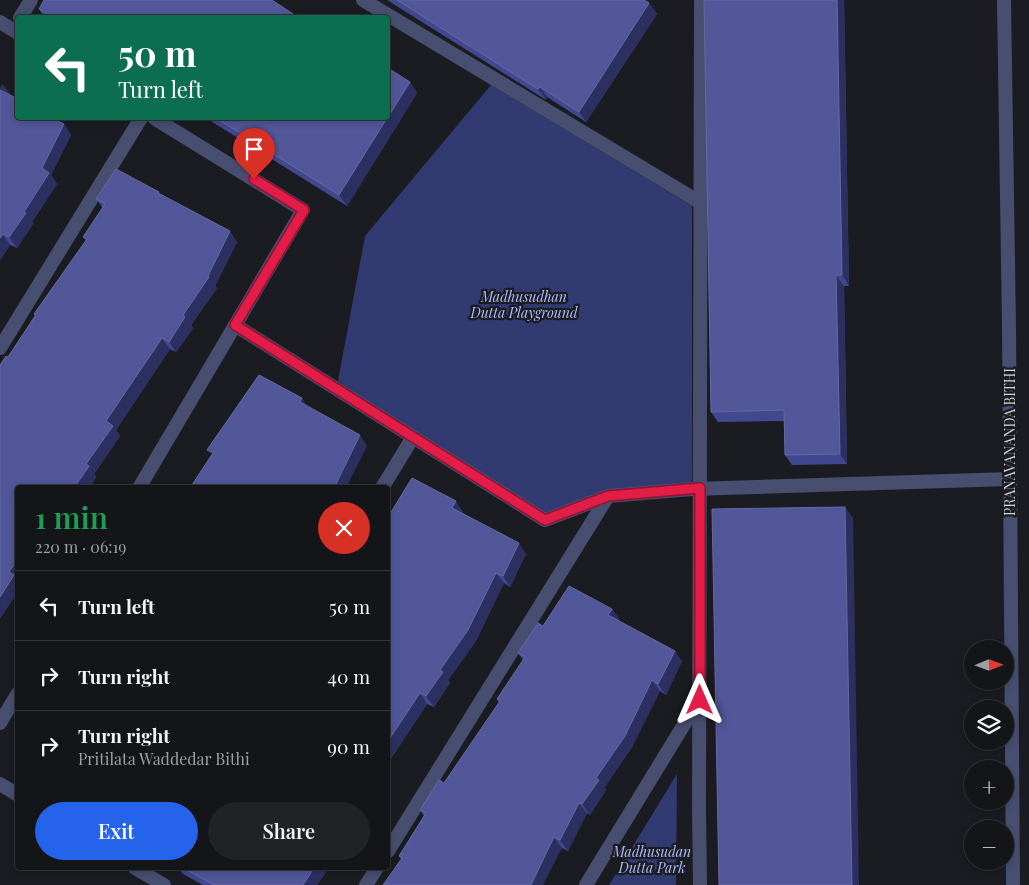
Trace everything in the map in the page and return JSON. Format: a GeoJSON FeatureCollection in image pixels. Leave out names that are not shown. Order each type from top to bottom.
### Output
{"type":"FeatureCollection","features":[{"type":"Feature","properties":{"kind":"street"},"geometry":{"type":"LineString","coordinates":[[22,15],[31,0]]}},
{"type":"Feature","properties":{"kind":"street"},"geometry":{"type":"LineString","coordinates":[[363,0],[388,15]]}},
{"type":"Feature","properties":{"kind":"street"},"geometry":{"type":"LineString","coordinates":[[700,885],[701,0]]}},
{"type":"Feature","properties":{"kind":"street","name":"PRANAVANANDA BITHI"},"geometry":{"type":"LineString","coordinates":[[1004,0],[1013,885]]}},
{"type":"Feature","properties":{"kind":"street"},"geometry":{"type":"LineString","coordinates":[[390,16],[701,203]]}},
{"type":"Feature","properties":{"kind":"street"},"geometry":{"type":"LineString","coordinates":[[0,22],[15,28]]}},
{"type":"Feature","properties":{"kind":"street"},"geometry":{"type":"LineString","coordinates":[[0,348],[140,120]]}},
{"type":"Feature","properties":{"kind":"street"},"geometry":{"type":"LineString","coordinates":[[141,485],[304,210],[157,120]]}},
{"type":"Feature","properties":{"kind":"street"},"geometry":{"type":"LineString","coordinates":[[235,325],[545,520],[608,496],[700,488],[1010,479]]}},
{"type":"Feature","properties":{"kind":"street"},"geometry":{"type":"LineString","coordinates":[[384,485],[413,437]]}},
{"type":"Feature","properties":{"kind":"street"},"geometry":{"type":"LineString","coordinates":[[390,848],[608,496]]}},
{"type":"Feature","properties":{"kind":"street"},"geometry":{"type":"LineString","coordinates":[[0,723],[15,698]]}},
{"type":"Feature","properties":{"kind":"street"},"geometry":{"type":"LineString","coordinates":[[586,885],[700,700]]}},
{"type":"Feature","properties":{"kind":"street"},"geometry":{"type":"LineString","coordinates":[[0,784],[15,793]]}},
{"type":"Feature","properties":{"kind":"street"},"geometry":{"type":"LineString","coordinates":[[366,885],[376,870]]}},
{"type":"Feature","properties":{"kind":"street"},"geometry":{"type":"LineString","coordinates":[[143,874],[164,885]]}},
{"type":"Feature","properties":{"kind":"green space","name":"Madhusudhan Dutta Playground"},"geometry":{"type":"Polygon","coordinates":[[[491,85],[692,206],[692,489],[536,514],[338,381],[365,236],[491,85]]]}},
{"type":"Feature","properties":{"kind":"green space","name":"Madhusudan Dutta Park"},"geometry":{"type":"Polygon","coordinates":[[[677,774],[676,885],[609,885],[677,774]]]}},
{"type":"Feature","properties":{"kind":"building"},"geometry":{"type":"Polygon","coordinates":[[[44,0],[272,0],[294,15],[48,15],[39,9],[44,0]]]}},
{"type":"Feature","properties":{"kind":"building"},"geometry":{"type":"Polygon","coordinates":[[[397,0],[644,0],[649,3],[579,112],[540,87],[538,89],[397,0]]]}},
{"type":"Feature","properties":{"kind":"building"},"geometry":{"type":"Polygon","coordinates":[[[704,0],[837,0],[842,275],[836,275],[840,454],[785,455],[784,410],[711,412],[704,0]]]}},
{"type":"Feature","properties":{"kind":"building"},"geometry":{"type":"Polygon","coordinates":[[[390,69],[410,82],[390,114],[390,69]]]}},
{"type":"Feature","properties":{"kind":"building"},"geometry":{"type":"Polygon","coordinates":[[[0,90],[15,98],[15,120],[55,120],[64,124],[42,168],[49,173],[24,212],[26,213],[9,237],[3,234],[0,238],[0,90]]]}},
{"type":"Feature","properties":{"kind":"building"},"geometry":{"type":"Polygon","coordinates":[[[219,120],[386,120],[339,195],[219,120]]]}},
{"type":"Feature","properties":{"kind":"building"},"geometry":{"type":"Polygon","coordinates":[[[116,169],[230,231],[209,277],[183,315],[185,317],[169,342],[162,338],[106,421],[113,426],[86,464],[89,466],[76,485],[15,485],[15,563],[9,572],[14,575],[0,597],[0,365],[6,356],[8,357],[36,315],[34,314],[87,239],[83,237],[105,204],[96,199],[116,169]]]}},
{"type":"Feature","properties":{"kind":"building"},"geometry":{"type":"Polygon","coordinates":[[[259,375],[302,398],[300,402],[360,435],[335,485],[192,485],[213,453],[207,450],[259,375]]]}},
{"type":"Feature","properties":{"kind":"building"},"geometry":{"type":"Polygon","coordinates":[[[412,478],[456,501],[452,508],[519,543],[503,576],[496,573],[468,630],[440,670],[443,672],[426,696],[420,693],[390,738],[390,514],[412,478]]]}},
{"type":"Feature","properties":{"kind":"building"},"geometry":{"type":"Polygon","coordinates":[[[845,507],[852,885],[719,885],[712,509],[845,507]]]}},
{"type":"Feature","properties":{"kind":"building"},"geometry":{"type":"Polygon","coordinates":[[[569,586],[612,609],[608,615],[675,651],[658,684],[652,680],[625,736],[596,778],[599,780],[582,804],[579,803],[560,840],[554,837],[531,885],[383,885],[402,858],[399,856],[426,813],[420,810],[439,780],[444,783],[500,701],[497,699],[525,657],[518,653],[538,623],[543,626],[569,586]]]}},
{"type":"Feature","properties":{"kind":"building"},"geometry":{"type":"Polygon","coordinates":[[[187,870],[313,870],[303,885],[214,885],[187,870]]]}},
{"type":"Feature","properties":{"kind":"route"},"geometry":{"type":"LineString","coordinates":[[254,179],[304,210],[235,325],[545,520],[608,496],[700,488],[700,700]]}}]}
